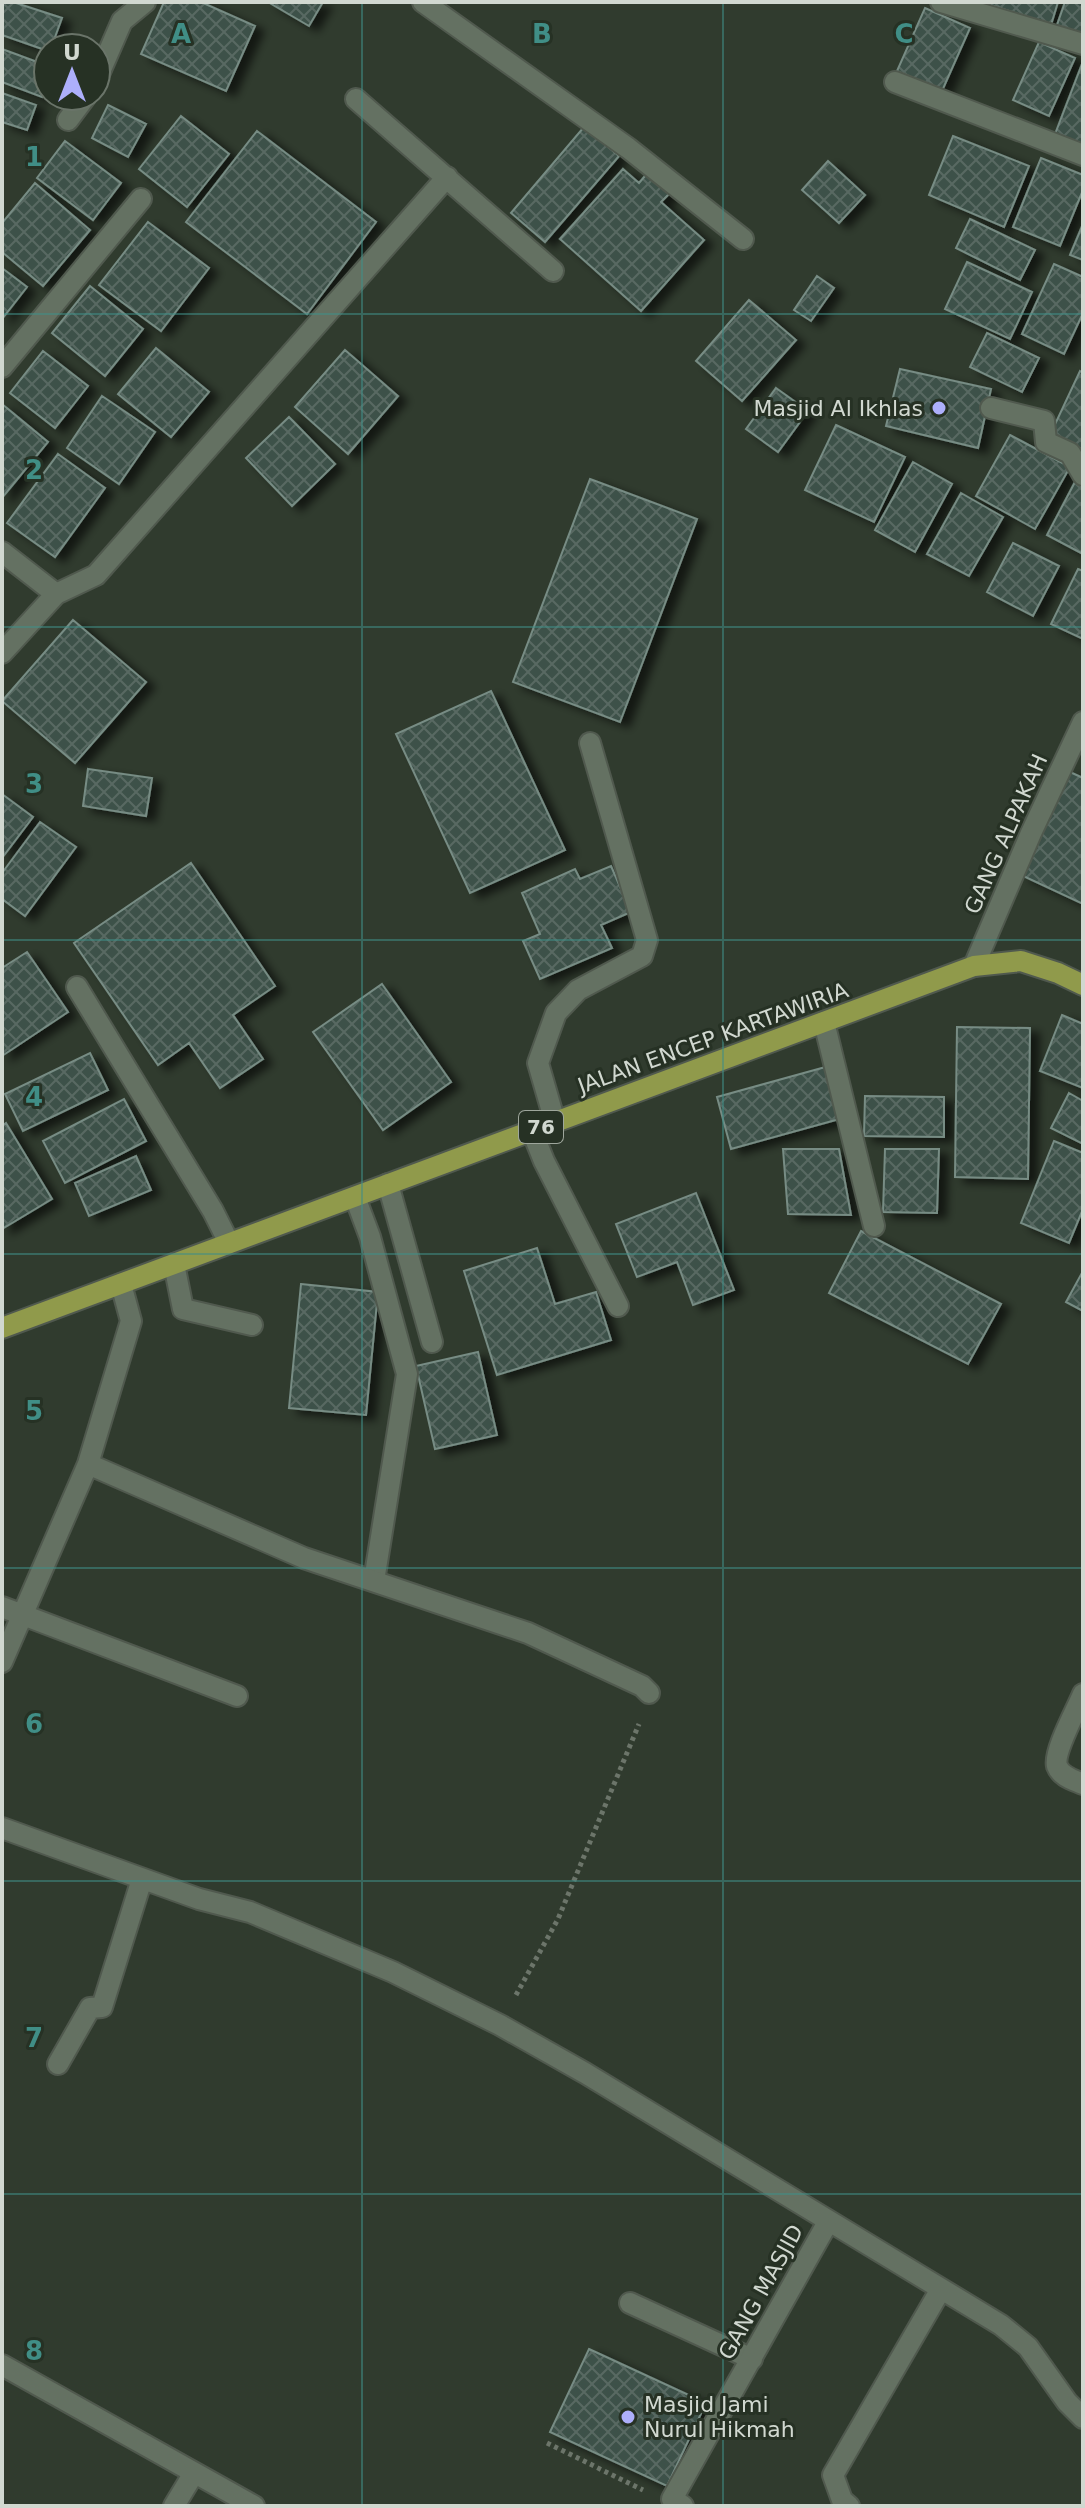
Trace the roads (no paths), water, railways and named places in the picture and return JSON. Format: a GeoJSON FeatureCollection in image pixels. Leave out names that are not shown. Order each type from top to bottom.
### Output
{"type":"FeatureCollection","features":[{"type":"Feature","properties":{"kind":"main road","name":"JALAN ENCEP KARTAWIRIA"},"geometry":{"type":"LineString","coordinates":[[2,1328],[974,966],[1021,961],[1083,985]]}},
{"type":"Feature","properties":{"kind":"street"},"geometry":{"type":"LineString","coordinates":[[112,44],[122,21],[145,2]]}},
{"type":"Feature","properties":{"kind":"street"},"geometry":{"type":"LineString","coordinates":[[423,2],[628,148],[743,239]]}},
{"type":"Feature","properties":{"kind":"street"},"geometry":{"type":"LineString","coordinates":[[941,2],[1083,44]]}},
{"type":"Feature","properties":{"kind":"street"},"geometry":{"type":"LineString","coordinates":[[895,82],[1083,155]]}},
{"type":"Feature","properties":{"kind":"street"},"geometry":{"type":"LineString","coordinates":[[356,99],[553,271]]}},
{"type":"Feature","properties":{"kind":"street"},"geometry":{"type":"LineString","coordinates":[[68,120],[74,112]]}},
{"type":"Feature","properties":{"kind":"street"},"geometry":{"type":"LineString","coordinates":[[2,653],[56,594],[96,575],[447,177]]}},
{"type":"Feature","properties":{"kind":"street"},"geometry":{"type":"LineString","coordinates":[[2,367],[141,199]]}},
{"type":"Feature","properties":{"kind":"street"},"geometry":{"type":"LineString","coordinates":[[991,408],[1044,421],[1046,442],[1070,453],[1083,475]]}},
{"type":"Feature","properties":{"kind":"street"},"geometry":{"type":"LineString","coordinates":[[2,552],[56,594]]}},
{"type":"Feature","properties":{"kind":"street","name":"GANG ALPAKAH"},"geometry":{"type":"LineString","coordinates":[[974,966],[1083,722]]}},
{"type":"Feature","properties":{"kind":"street"},"geometry":{"type":"LineString","coordinates":[[555,1122],[538,1063],[556,1013],[578,990],[642,956],[647,940],[590,743]]}},
{"type":"Feature","properties":{"kind":"street"},"geometry":{"type":"LineString","coordinates":[[77,987],[213,1211],[229,1243]]}},
{"type":"Feature","properties":{"kind":"street"},"geometry":{"type":"LineString","coordinates":[[824,1022],[874,1226]]}},
{"type":"Feature","properties":{"kind":"street"},"geometry":{"type":"LineString","coordinates":[[532,1131],[544,1161],[618,1306]]}},
{"type":"Feature","properties":{"kind":"street"},"geometry":{"type":"LineString","coordinates":[[388,1184],[432,1342]]}},
{"type":"Feature","properties":{"kind":"street"},"geometry":{"type":"LineString","coordinates":[[355,1197],[370,1237],[407,1374],[374,1581]]}},
{"type":"Feature","properties":{"kind":"street"},"geometry":{"type":"LineString","coordinates":[[174,1264],[183,1309],[252,1325]]}},
{"type":"Feature","properties":{"kind":"street"},"geometry":{"type":"LineString","coordinates":[[2,1662],[88,1464],[131,1321],[121,1284]]}},
{"type":"Feature","properties":{"kind":"street"},"geometry":{"type":"LineString","coordinates":[[88,1464],[304,1558],[528,1633],[642,1686],[649,1693]]}},
{"type":"Feature","properties":{"kind":"street"},"geometry":{"type":"LineString","coordinates":[[2,1607],[237,1696]]}},
{"type":"Feature","properties":{"kind":"street"},"geometry":{"type":"LineString","coordinates":[[1083,1694],[1057,1754],[1057,1767],[1065,1776],[1083,1784]]}},
{"type":"Feature","properties":{"kind":"street"},"geometry":{"type":"LineString","coordinates":[[2,1828],[142,1879],[264,1918],[393,1972],[500,2025],[585,2073],[1001,2325],[1028,2347],[1067,2402],[1083,2418]]}},
{"type":"Feature","properties":{"kind":"street"},"geometry":{"type":"LineString","coordinates":[[58,2064],[90,2008],[102,2007],[142,1879]]}},
{"type":"Feature","properties":{"kind":"street","name":"GANG MASJID"},"geometry":{"type":"LineString","coordinates":[[678,2502],[828,2222]]}},
{"type":"Feature","properties":{"kind":"street"},"geometry":{"type":"LineString","coordinates":[[849,2506],[842,2500],[833,2475],[941,2289]]}},
{"type":"Feature","properties":{"kind":"street"},"geometry":{"type":"LineString","coordinates":[[630,2303],[752,2359]]}},
{"type":"Feature","properties":{"kind":"street"},"geometry":{"type":"LineString","coordinates":[[2,2365],[254,2506]]}},
{"type":"Feature","properties":{"kind":"street"},"geometry":{"type":"LineString","coordinates":[[174,2506],[194,2473]]}},
{"type":"Feature","properties":{"kind":"place","name":"Masjid Al Ikhlas"},"geometry":{"type":"Point","coordinates":[939,408]}},
{"type":"Feature","properties":{"kind":"place","name":"Masjid Jami Nurul Hikmah"},"geometry":{"type":"Point","coordinates":[628,2417]}}]}
